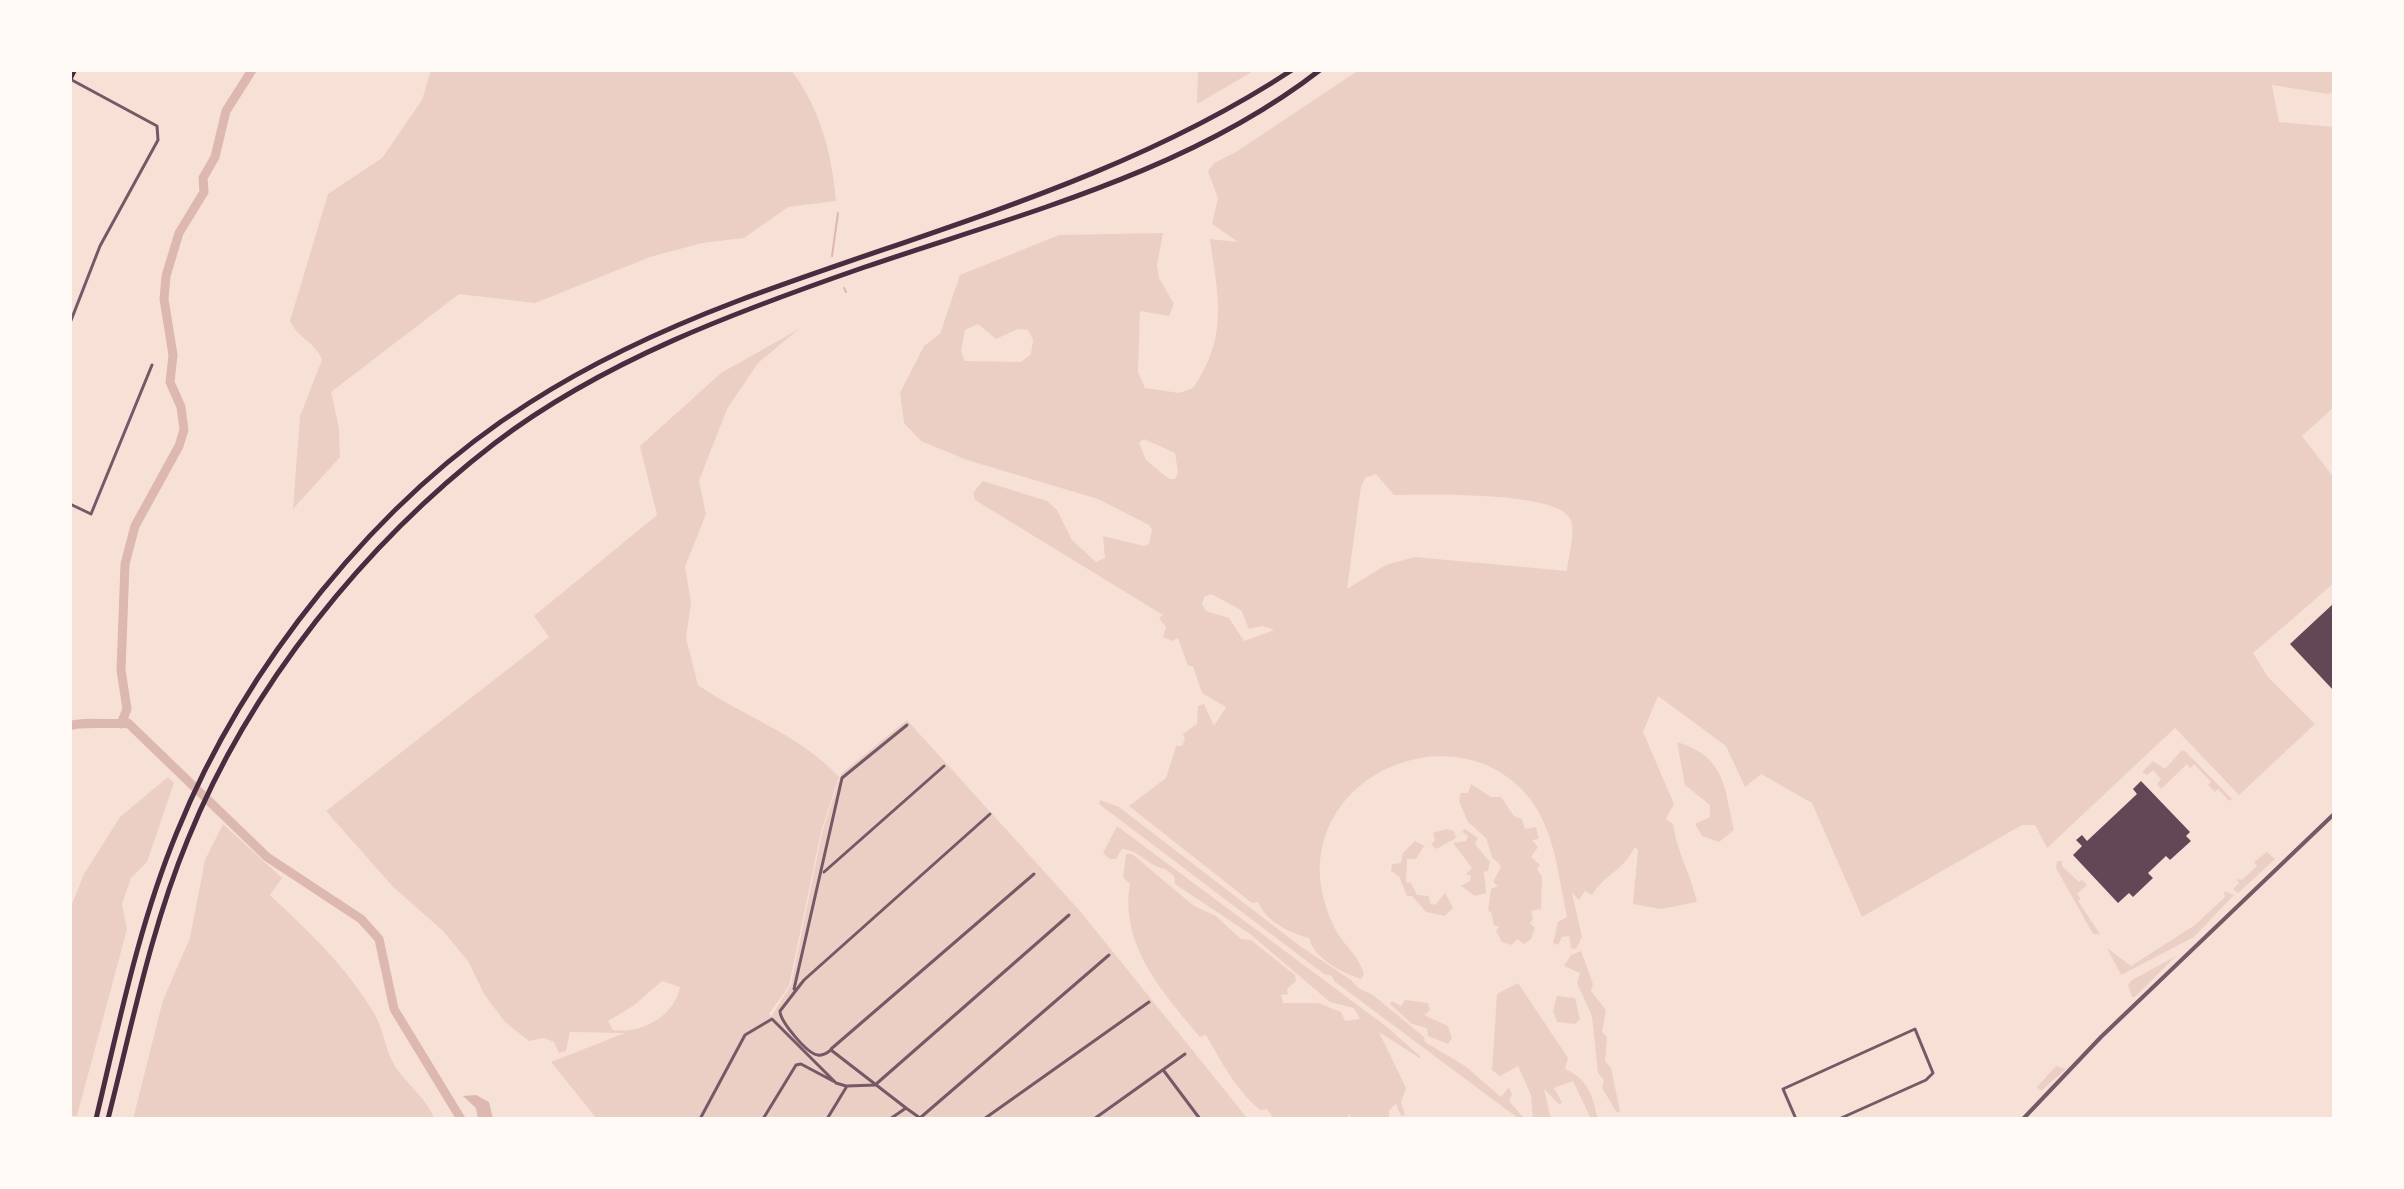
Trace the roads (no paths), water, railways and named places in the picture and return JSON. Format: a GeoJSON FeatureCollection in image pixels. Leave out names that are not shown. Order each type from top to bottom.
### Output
{"type":"FeatureCollection","features":[{"type":"Feature","properties":{"kind":"highway"},"geometry":{"type":"LineString","coordinates":[[96,1119],[149,911],[190,803],[220,737],[270,659],[365,544],[443,467],[526,405],[610,358],[732,303],[1066,186],[1132,159],[1235,108],[1292,70]]}},
{"type":"Feature","properties":{"kind":"highway"},"geometry":{"type":"LineString","coordinates":[[108,1119],[176,868],[216,779],[258,705],[341,593],[449,483],[496,443],[619,368],[733,315],[1064,200],[1172,155],[1221,133],[1320,70]]}},
{"type":"Feature","properties":{"kind":"main road"},"geometry":{"type":"LineString","coordinates":[[70,80],[75,70]]}},
{"type":"Feature","properties":{"kind":"street"},"geometry":{"type":"LineString","coordinates":[[70,80],[157,126],[158,140],[100,246],[70,323]]}},
{"type":"Feature","properties":{"kind":"street"},"geometry":{"type":"LineString","coordinates":[[70,504],[91,514],[152,365]]}},
{"type":"Feature","properties":{"kind":"street"},"geometry":{"type":"LineString","coordinates":[[794,989],[842,778],[907,725]]}},
{"type":"Feature","properties":{"kind":"street"},"geometry":{"type":"LineString","coordinates":[[822,873],[944,766]]}},
{"type":"Feature","properties":{"kind":"street"},"geometry":{"type":"LineString","coordinates":[[990,814],[794,989],[783,1003],[779,1016],[813,1053],[823,1055],[1034,874]]}},
{"type":"Feature","properties":{"kind":"street"},"geometry":{"type":"LineString","coordinates":[[2023,1119],[2101,1037],[2334,814]]}},
{"type":"Feature","properties":{"kind":"street"},"geometry":{"type":"LineString","coordinates":[[763,1119],[791,1070],[801,1064],[836,1083],[847,1086],[875,1085],[1069,915]]}},
{"type":"Feature","properties":{"kind":"street"},"geometry":{"type":"LineString","coordinates":[[831,1050],[921,1118],[1109,955]]}},
{"type":"Feature","properties":{"kind":"street"},"geometry":{"type":"LineString","coordinates":[[984,1119],[1149,1002]]}},
{"type":"Feature","properties":{"kind":"street"},"geometry":{"type":"LineString","coordinates":[[700,1119],[745,1035],[772,1019],[836,1083]]}},
{"type":"Feature","properties":{"kind":"street"},"geometry":{"type":"LineString","coordinates":[[1788,1119],[1795,1117],[1783,1089],[1915,1029],[1933,1073],[1926,1080],[1839,1119]]}},
{"type":"Feature","properties":{"kind":"street"},"geometry":{"type":"LineString","coordinates":[[1094,1119],[1185,1054]]}},
{"type":"Feature","properties":{"kind":"street"},"geometry":{"type":"LineString","coordinates":[[1164,1071],[1200,1119]]}},
{"type":"Feature","properties":{"kind":"street"},"geometry":{"type":"LineString","coordinates":[[827,1119],[847,1086]]}},
{"type":"Feature","properties":{"kind":"street"},"geometry":{"type":"LineString","coordinates":[[890,1119],[906,1108]]}},
{"type":"Feature","properties":{"kind":"waterway"},"geometry":{"type":"LineString","coordinates":[[121,724],[127,709],[121,670],[125,564],[135,526],[179,446],[184,430],[181,407],[170,382],[173,355],[164,299],[166,276],[179,233],[204,192],[203,178],[215,157],[226,111],[252,70]]}},
{"type":"Feature","properties":{"kind":"waterway"},"geometry":{"type":"LineString","coordinates":[[832,256],[838,213]]}},
{"type":"Feature","properties":{"kind":"waterway"},"geometry":{"type":"LineString","coordinates":[[844,288],[846,292]]}},
{"type":"Feature","properties":{"kind":"waterway"},"geometry":{"type":"LineString","coordinates":[[70,726],[128,723],[267,857],[361,919],[379,939],[394,1009],[461,1119]]}}]}
